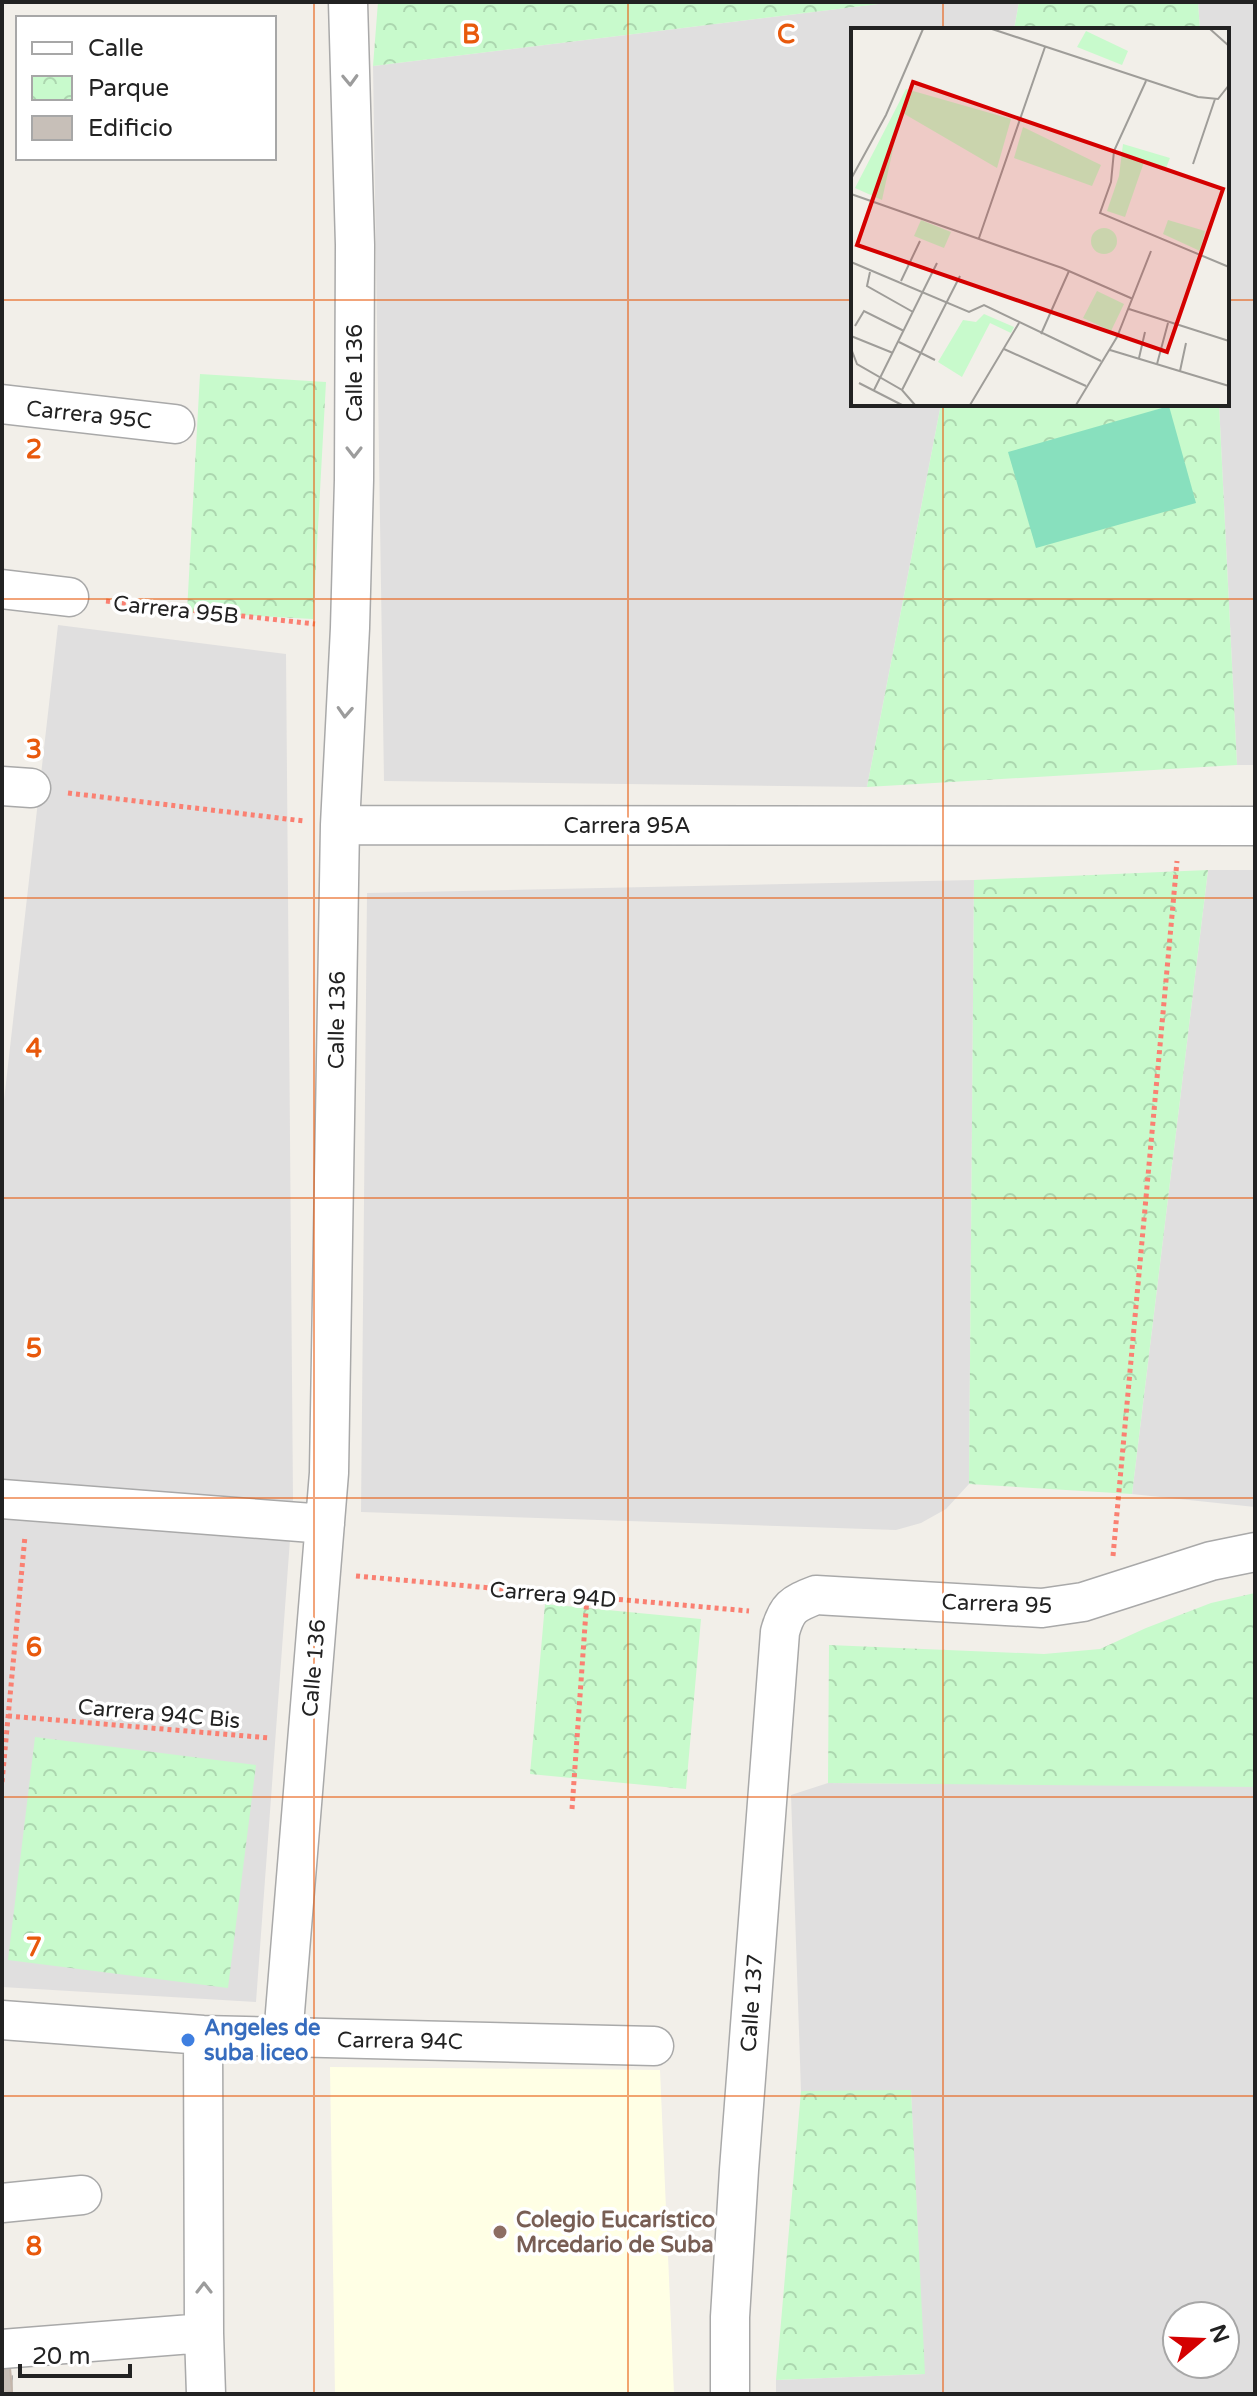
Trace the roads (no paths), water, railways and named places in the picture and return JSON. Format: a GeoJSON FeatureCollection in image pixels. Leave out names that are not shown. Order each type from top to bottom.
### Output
{"type":"FeatureCollection","features":[{"type":"Feature","properties":{"kind":"street","name":"Calle 136"},"geometry":{"type":"LineString","coordinates":[[283,2037],[329,1473],[340,825],[354,480],[355,245],[348,2]]}},
{"type":"Feature","properties":{"kind":"street","name":"Carrera 95C"},"geometry":{"type":"LineString","coordinates":[[2,404],[175,424]]}},
{"type":"Feature","properties":{"kind":"street"},"geometry":{"type":"LineString","coordinates":[[2,589],[69,597]]}},
{"type":"Feature","properties":{"kind":"street","name":"Carrera 95A"},"geometry":{"type":"LineString","coordinates":[[340,825],[1255,826]]}},
{"type":"Feature","properties":{"kind":"street"},"geometry":{"type":"LineString","coordinates":[[15,1500],[325,1524]]}},
{"type":"Feature","properties":{"kind":"street","name":"Carrera 95"},"geometry":{"type":"LineString","coordinates":[[785,1614],[796,1603],[816,1595],[1042,1608],[1083,1602],[1211,1561],[1255,1552]]}},
{"type":"Feature","properties":{"kind":"street","name":"Calle 137"},"geometry":{"type":"LineString","coordinates":[[730,2394],[730,2317],[740,2155],[780,1632],[785,1614]]}},
{"type":"Feature","properties":{"kind":"street","name":"Carrera 94C"},"geometry":{"type":"LineString","coordinates":[[2,2020],[203,2035],[654,2046]]}},
{"type":"Feature","properties":{"kind":"street"},"geometry":{"type":"LineString","coordinates":[[203,2035],[206,2394]]}},
{"type":"Feature","properties":{"kind":"street"},"geometry":{"type":"LineString","coordinates":[[2,2203],[82,2195]]}},
{"type":"Feature","properties":{"kind":"street"},"geometry":{"type":"LineString","coordinates":[[2,2349],[204,2333]]}},
{"type":"Feature","properties":{"kind":"place","name":"Angeles de suba liceo"},"geometry":{"type":"Point","coordinates":[188,2040]}},
{"type":"Feature","properties":{"kind":"place","name":"Colegio Eucarístico Mrcedario de Suba"},"geometry":{"type":"Point","coordinates":[500,2232]}}]}
